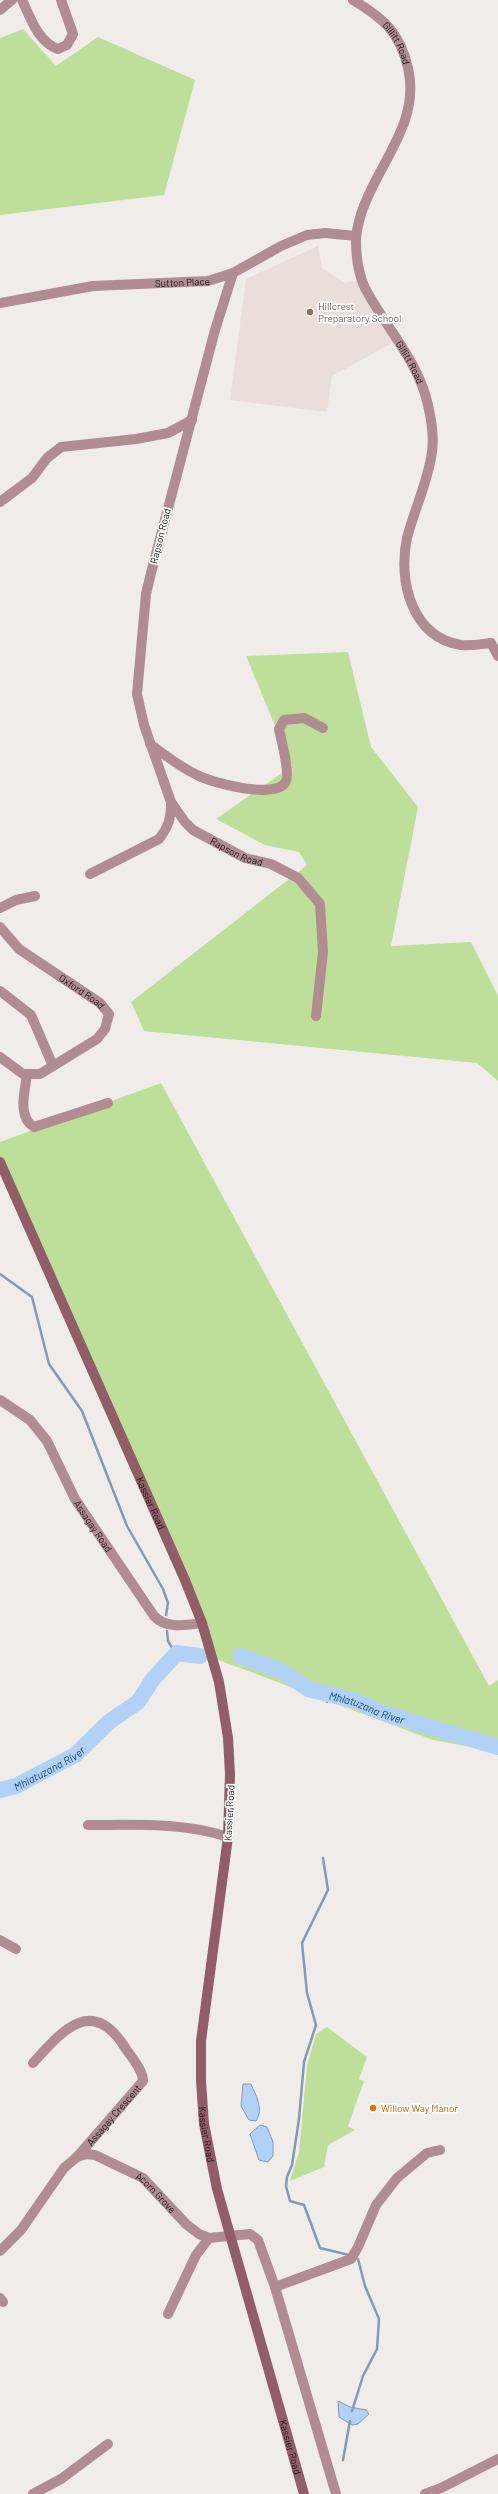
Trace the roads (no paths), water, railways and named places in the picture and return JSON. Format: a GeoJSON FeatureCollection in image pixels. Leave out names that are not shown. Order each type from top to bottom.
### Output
{"type":"FeatureCollection","features":[{"type":"Feature","properties":{"kind":"main road","name":"Kassier Road"},"geometry":{"type":"LineString","coordinates":[[0,1162],[182,1572],[202,1623],[219,1682],[228,1738],[230,1774],[228,1837],[204,2007],[201,2067],[207,2147],[230,2234],[304,2494]]}},
{"type":"Feature","properties":{"kind":"street"},"geometry":{"type":"LineString","coordinates":[[0,10],[12,0]]}},
{"type":"Feature","properties":{"kind":"street"},"geometry":{"type":"LineString","coordinates":[[22,0],[38,31],[49,45],[58,48],[66,45],[73,34],[61,0]]}},
{"type":"Feature","properties":{"kind":"street","name":"Gillitt Road"},"geometry":{"type":"LineString","coordinates":[[353,0],[385,22],[399,39],[408,68],[411,91],[403,129],[364,204],[356,236],[357,260],[365,288],[418,375],[432,428],[433,443],[428,475],[407,538],[404,560],[408,598],[421,621],[438,635],[461,645],[495,640],[498,656]]}},
{"type":"Feature","properties":{"kind":"street","name":"Sutton Place"},"geometry":{"type":"LineString","coordinates":[[0,303],[93,286],[208,281],[232,273],[281,246],[307,235],[325,233],[356,236]]}},
{"type":"Feature","properties":{"kind":"street","name":"Rapson Road"},"geometry":{"type":"LineString","coordinates":[[232,273],[215,330],[146,594],[137,694],[150,744],[171,802],[185,822],[193,830],[245,858],[271,864],[298,878],[320,904],[323,952],[316,1016]]}},
{"type":"Feature","properties":{"kind":"street"},"geometry":{"type":"LineString","coordinates":[[0,502],[32,478],[47,458],[61,448],[136,439],[168,433],[192,420]]}},
{"type":"Feature","properties":{"kind":"street"},"geometry":{"type":"LineString","coordinates":[[150,744],[196,775],[208,780],[252,789],[274,790],[285,783],[288,775],[279,729],[284,720],[304,718],[323,728]]}},
{"type":"Feature","properties":{"kind":"street","name":"Rapson Road"},"geometry":{"type":"LineString","coordinates":[[90,874],[159,838],[168,829],[171,818],[171,802]]}},
{"type":"Feature","properties":{"kind":"street"},"geometry":{"type":"LineString","coordinates":[[0,908],[16,900],[35,896]]}},
{"type":"Feature","properties":{"kind":"street","name":"Oxford Road"},"geometry":{"type":"LineString","coordinates":[[0,927],[19,949],[89,995],[108,1011],[109,1020],[101,1034],[40,1074],[27,1075]]}},
{"type":"Feature","properties":{"kind":"street"},"geometry":{"type":"LineString","coordinates":[[0,991],[31,1014],[53,1066]]}},
{"type":"Feature","properties":{"kind":"street"},"geometry":{"type":"LineString","coordinates":[[0,1057],[27,1075],[23,1108],[29,1123],[34,1127],[108,1102]]}},
{"type":"Feature","properties":{"kind":"street","name":"Assagay Road"},"geometry":{"type":"LineString","coordinates":[[0,1400],[30,1420],[47,1441],[75,1499],[154,1616],[162,1622],[171,1625],[202,1623]]}},
{"type":"Feature","properties":{"kind":"street"},"geometry":{"type":"LineString","coordinates":[[88,1825],[149,1824],[209,1830],[228,1837]]}},
{"type":"Feature","properties":{"kind":"street"},"geometry":{"type":"LineString","coordinates":[[0,1940],[16,1949]]}},
{"type":"Feature","properties":{"kind":"street","name":"Assagay Crescent"},"geometry":{"type":"LineString","coordinates":[[0,2251],[21,2230],[64,2168],[77,2156],[140,2087],[143,2076],[117,2036],[100,2024],[86,2021],[70,2026],[33,2063]]}},
{"type":"Feature","properties":{"kind":"street"},"geometry":{"type":"LineString","coordinates":[[275,2287],[350,2259],[358,2247],[376,2205],[397,2178],[427,2153],[440,2150]]}},
{"type":"Feature","properties":{"kind":"street","name":"Acorn Grove"},"geometry":{"type":"LineString","coordinates":[[77,2156],[86,2154],[95,2155],[136,2174],[151,2184],[193,2230],[209,2238]]}},
{"type":"Feature","properties":{"kind":"street"},"geometry":{"type":"LineString","coordinates":[[168,2314],[196,2255],[209,2238],[230,2234],[250,2234],[256,2237],[275,2287],[336,2494]]}},
{"type":"Feature","properties":{"kind":"street"},"geometry":{"type":"LineString","coordinates":[[32,2494],[61,2479],[108,2444]]}},
{"type":"Feature","properties":{"kind":"street"},"geometry":{"type":"LineString","coordinates":[[425,2494],[441,2488],[498,2459]]}},
{"type":"Feature","properties":{"kind":"water"},"geometry":{"type":"Polygon","coordinates":[[[243,2084],[251,2084],[257,2098],[259,2112],[256,2121],[249,2120],[241,2106],[243,2084]]]}},
{"type":"Feature","properties":{"kind":"water"},"geometry":{"type":"Polygon","coordinates":[[[260,2125],[267,2127],[273,2142],[273,2156],[268,2162],[259,2160],[250,2134],[260,2125]]]}},
{"type":"Feature","properties":{"kind":"water"},"geometry":{"type":"Polygon","coordinates":[[[338,2401],[350,2407],[366,2410],[369,2414],[358,2424],[352,2425],[339,2417],[338,2401]]]}},
{"type":"Feature","properties":{"kind":"waterway"},"geometry":{"type":"LineString","coordinates":[[0,1274],[32,1297],[49,1364],[82,1411],[127,1526],[163,1589],[168,1603],[166,1615]]}},
{"type":"Feature","properties":{"kind":"waterway"},"geometry":{"type":"LineString","coordinates":[[167,1631],[168,1641],[176,1654]]}},
{"type":"Feature","properties":{"kind":"waterway","name":"Mhlatuzana River"},"geometry":{"type":"LineString","coordinates":[[0,1790],[16,1786],[75,1755],[109,1722],[138,1702],[153,1679],[177,1653],[200,1656]]}},
{"type":"Feature","properties":{"kind":"waterway","name":"Mhlatuzana River"},"geometry":{"type":"LineString","coordinates":[[240,1656],[282,1671],[308,1689],[356,1701],[383,1713],[498,1747]]}},
{"type":"Feature","properties":{"kind":"waterway","name":"Mhlatuzana River"},"geometry":{"type":"LineString","coordinates":[[327,1702],[329,1693]]}},
{"type":"Feature","properties":{"kind":"waterway"},"geometry":{"type":"LineString","coordinates":[[323,1858],[328,1890],[302,1943],[307,1993],[316,2025],[304,2062],[299,2119],[292,2165],[287,2177],[286,2186],[290,2201],[304,2205],[320,2248],[349,2255]]}},
{"type":"Feature","properties":{"kind":"waterway"},"geometry":{"type":"LineString","coordinates":[[352,2411],[363,2376],[377,2349],[379,2319],[365,2286],[358,2259],[354,2257]]}},
{"type":"Feature","properties":{"kind":"waterway"},"geometry":{"type":"LineString","coordinates":[[343,2460],[350,2421]]}},
{"type":"Feature","properties":{"kind":"place","name":"Hillcrest Preparatory School"},"geometry":{"type":"Point","coordinates":[310,312]}},
{"type":"Feature","properties":{"kind":"place","name":"Willow Way Manor"},"geometry":{"type":"Point","coordinates":[373,2108]}}]}
